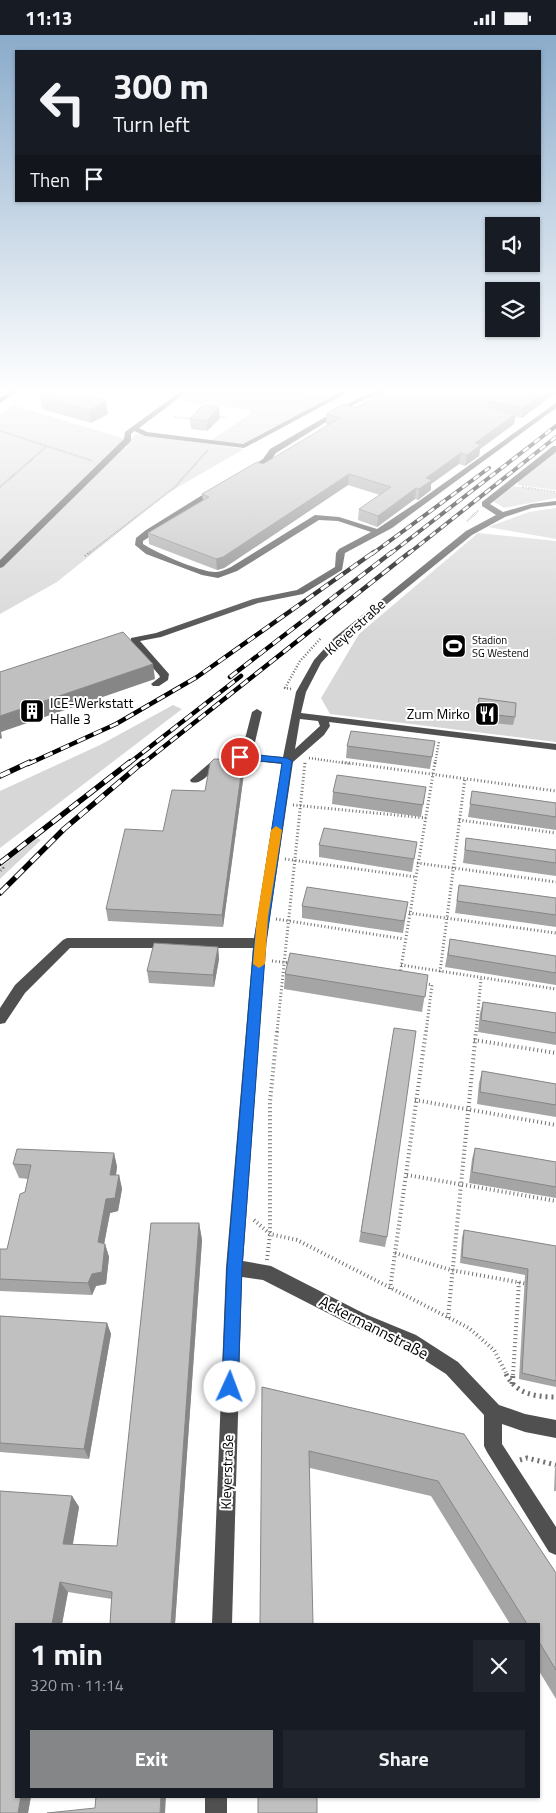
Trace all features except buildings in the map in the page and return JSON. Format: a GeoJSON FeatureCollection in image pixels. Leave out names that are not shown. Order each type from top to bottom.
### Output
{"type":"FeatureCollection","features":[{"type":"Feature","properties":{"kind":"street"},"geometry":{"type":"LineString","coordinates":[[0,565],[95,472]]}},
{"type":"Feature","properties":{"kind":"street"},"geometry":{"type":"LineString","coordinates":[[240,476],[247,472]]}},
{"type":"Feature","properties":{"kind":"street"},"geometry":{"type":"LineString","coordinates":[[156,683],[164,678],[164,674],[134,640],[158,635],[256,601],[300,592],[339,568],[340,553],[342,551],[378,532],[422,503],[462,472]]}},
{"type":"Feature","properties":{"kind":"street"},"geometry":{"type":"LineString","coordinates":[[502,515],[485,504],[526,472]]}},
{"type":"Feature","properties":{"kind":"street"},"geometry":{"type":"LineString","coordinates":[[224,487],[149,532],[139,540],[139,545],[149,551],[205,573],[218,575],[234,569],[318,517],[339,519],[378,532]]}},
{"type":"Feature","properties":{"kind":"street","name":"Kleyerstraße"},"geometry":{"type":"LineString","coordinates":[[222,1623],[234,1268],[260,943],[295,715],[302,692],[317,662],[336,640],[469,533],[502,515],[531,507],[556,503]]}},
{"type":"Feature","properties":{"kind":"street"},"geometry":{"type":"LineString","coordinates":[[246,757],[257,712]]}},
{"type":"Feature","properties":{"kind":"street"},"geometry":{"type":"LineString","coordinates":[[295,715],[322,717],[440,738],[556,747]]}},
{"type":"Feature","properties":{"kind":"street"},"geometry":{"type":"LineString","coordinates":[[195,780],[216,763],[240,757],[287,761],[320,733],[325,726],[322,717]]}},
{"type":"Feature","properties":{"kind":"street"},"geometry":{"type":"LineString","coordinates":[[0,1019],[20,989],[67,943],[260,943]]}},
{"type":"Feature","properties":{"kind":"street","name":"Ackermannstraße"},"geometry":{"type":"LineString","coordinates":[[234,1268],[265,1272],[358,1320],[410,1341],[452,1368],[493,1412],[525,1423],[556,1429]]}},
{"type":"Feature","properties":{"kind":"street"},"geometry":{"type":"LineString","coordinates":[[493,1412],[493,1446],[556,1545]]}},
{"type":"Feature","properties":{"kind":"street"},"geometry":{"type":"LineString","coordinates":[[216,1798],[216,1813]]}},
{"type":"Feature","properties":{"kind":"path"},"geometry":{"type":"LineString","coordinates":[[0,487],[17,472]]}},
{"type":"Feature","properties":{"kind":"path"},"geometry":{"type":"LineString","coordinates":[[85,556],[174,488],[188,472]]}},
{"type":"Feature","properties":{"kind":"path"},"geometry":{"type":"LineString","coordinates":[[509,485],[556,492]]}},
{"type":"Feature","properties":{"kind":"path"},"geometry":{"type":"LineString","coordinates":[[462,528],[485,504]]}},
{"type":"Feature","properties":{"kind":"path"},"geometry":{"type":"LineString","coordinates":[[429,742],[440,738]]}},
{"type":"Feature","properties":{"kind":"path"},"geometry":{"type":"LineString","coordinates":[[440,738],[449,745]]}},
{"type":"Feature","properties":{"kind":"path"},"geometry":{"type":"LineString","coordinates":[[400,979],[404,939],[432,774],[440,738]]}},
{"type":"Feature","properties":{"kind":"path"},"geometry":{"type":"LineString","coordinates":[[265,1272],[270,1234],[270,1102],[283,962],[308,751]]}},
{"type":"Feature","properties":{"kind":"path"},"geometry":{"type":"LineString","coordinates":[[306,757],[556,791]]}},
{"type":"Feature","properties":{"kind":"path"},"geometry":{"type":"LineString","coordinates":[[440,972],[465,778]]}},
{"type":"Feature","properties":{"kind":"path"},"geometry":{"type":"LineString","coordinates":[[281,803],[426,818]]}},
{"type":"Feature","properties":{"kind":"path"},"geometry":{"type":"LineString","coordinates":[[459,820],[556,833]]}},
{"type":"Feature","properties":{"kind":"path"},"geometry":{"type":"LineString","coordinates":[[272,858],[416,877]]}},
{"type":"Feature","properties":{"kind":"path"},"geometry":{"type":"LineString","coordinates":[[417,863],[556,882]]}},
{"type":"Feature","properties":{"kind":"path"},"geometry":{"type":"LineString","coordinates":[[0,865],[4,868],[0,871]]}},
{"type":"Feature","properties":{"kind":"path"},"geometry":{"type":"LineString","coordinates":[[409,913],[556,933]]}},
{"type":"Feature","properties":{"kind":"path"},"geometry":{"type":"LineString","coordinates":[[263,917],[404,939]]}},
{"type":"Feature","properties":{"kind":"path"},"geometry":{"type":"LineString","coordinates":[[259,959],[292,964]]}},
{"type":"Feature","properties":{"kind":"path"},"geometry":{"type":"LineString","coordinates":[[401,965],[481,979],[556,989]]}},
{"type":"Feature","properties":{"kind":"path"},"geometry":{"type":"LineString","coordinates":[[448,1318],[450,1270],[461,1185],[466,1108],[481,979]]}},
{"type":"Feature","properties":{"kind":"path"},"geometry":{"type":"LineString","coordinates":[[390,1289],[432,985],[416,982]]}},
{"type":"Feature","properties":{"kind":"path"},"geometry":{"type":"LineString","coordinates":[[474,1040],[556,1053]]}},
{"type":"Feature","properties":{"kind":"path"},"geometry":{"type":"LineString","coordinates":[[415,1100],[556,1125]]}},
{"type":"Feature","properties":{"kind":"path"},"geometry":{"type":"LineString","coordinates":[[407,1175],[556,1201]]}},
{"type":"Feature","properties":{"kind":"path"},"geometry":{"type":"LineString","coordinates":[[239,1208],[270,1234],[297,1240],[469,1328],[494,1350],[512,1385],[537,1397],[556,1397]]}},
{"type":"Feature","properties":{"kind":"path"},"geometry":{"type":"LineString","coordinates":[[396,1253],[450,1270],[538,1285]]}},
{"type":"Feature","properties":{"kind":"path"},"geometry":{"type":"LineString","coordinates":[[512,1385],[519,1282]]}},
{"type":"Feature","properties":{"kind":"path"},"geometry":{"type":"LineString","coordinates":[[504,1464],[527,1458],[556,1465]]}},
{"type":"Feature","properties":{"kind":"shaded area"},"geometry":{"type":"Polygon","coordinates":[[[0,472],[91,472],[0,562],[0,472]]]}},
{"type":"Feature","properties":{"kind":"shaded area"},"geometry":{"type":"Polygon","coordinates":[[[98,472],[204,472],[166,494],[57,582],[0,614],[0,568],[98,472]]]}},
{"type":"Feature","properties":{"kind":"shaded area"},"geometry":{"type":"Polygon","coordinates":[[[528,472],[556,472],[556,490],[518,485],[518,480],[528,472]]]}},
{"type":"Feature","properties":{"kind":"shaded area"},"geometry":{"type":"Polygon","coordinates":[[[513,486],[556,493],[556,498],[504,508],[493,501],[513,486]]]}},
{"type":"Feature","properties":{"kind":"shaded area"},"geometry":{"type":"Polygon","coordinates":[[[556,508],[556,539],[488,527],[529,512],[556,508]]]}},
{"type":"Feature","properties":{"kind":"shaded area","name":"Stadion SG Westend"},"geometry":{"type":"Polygon","coordinates":[[[478,533],[556,541],[556,742],[330,714],[321,698],[359,634],[478,533]]]}},
{"type":"Feature","properties":{"kind":"shaded area"},"geometry":{"type":"Polygon","coordinates":[[[173,705],[182,709],[0,848],[0,791],[100,745],[173,705]]]}},
{"type":"Feature","properties":{"kind":"shaded area"},"geometry":{"type":"Polygon","coordinates":[[[37,838],[41,840],[0,879],[0,867],[37,838]]]}},
{"type":"Feature","properties":{"kind":"railway"},"geometry":{"type":"LineString","coordinates":[[372,554],[484,472]]}},
{"type":"Feature","properties":{"kind":"railway"},"geometry":{"type":"LineString","coordinates":[[390,554],[496,472]]}},
{"type":"Feature","properties":{"kind":"railway"},"geometry":{"type":"LineString","coordinates":[[408,554],[512,472]]}},
{"type":"Feature","properties":{"kind":"railway"},"geometry":{"type":"LineString","coordinates":[[28,764],[116,724],[197,677],[374,552]]}},
{"type":"Feature","properties":{"kind":"railway"},"geometry":{"type":"LineString","coordinates":[[230,677],[392,552]]}},
{"type":"Feature","properties":{"kind":"railway"},"geometry":{"type":"LineString","coordinates":[[142,764],[410,552]]}},
{"type":"Feature","properties":{"kind":"railway"},"geometry":{"type":"LineString","coordinates":[[128,764],[241,676]]}},
{"type":"Feature","properties":{"kind":"railway"},"geometry":{"type":"LineString","coordinates":[[0,776],[30,762]]}},
{"type":"Feature","properties":{"kind":"railway"},"geometry":{"type":"LineString","coordinates":[[0,863],[130,762]]}},
{"type":"Feature","properties":{"kind":"railway"},"geometry":{"type":"LineString","coordinates":[[0,893],[64,829],[143,762]]}},
{"type":"Feature","properties":{"kind":"slow traffic"},"geometry":{"type":"LineString","coordinates":[[259,964],[263,917],[276,830]]}},
{"type":"Feature","properties":{"kind":"place","name":"Stadion SG Westend"},"geometry":{"type":"Point","coordinates":[454,646]}},
{"type":"Feature","properties":{"kind":"place","name":"ICE-Werkstatt Halle 3"},"geometry":{"type":"Point","coordinates":[32,711]}},
{"type":"Feature","properties":{"kind":"place","name":"Zum Mirko"},"geometry":{"type":"Point","coordinates":[487,714]}},
{"type":"Feature","properties":{"kind":"route"},"geometry":{"type":"LineString","coordinates":[[230,1387],[234,1268],[260,943],[287,761],[240,757]]}}]}
